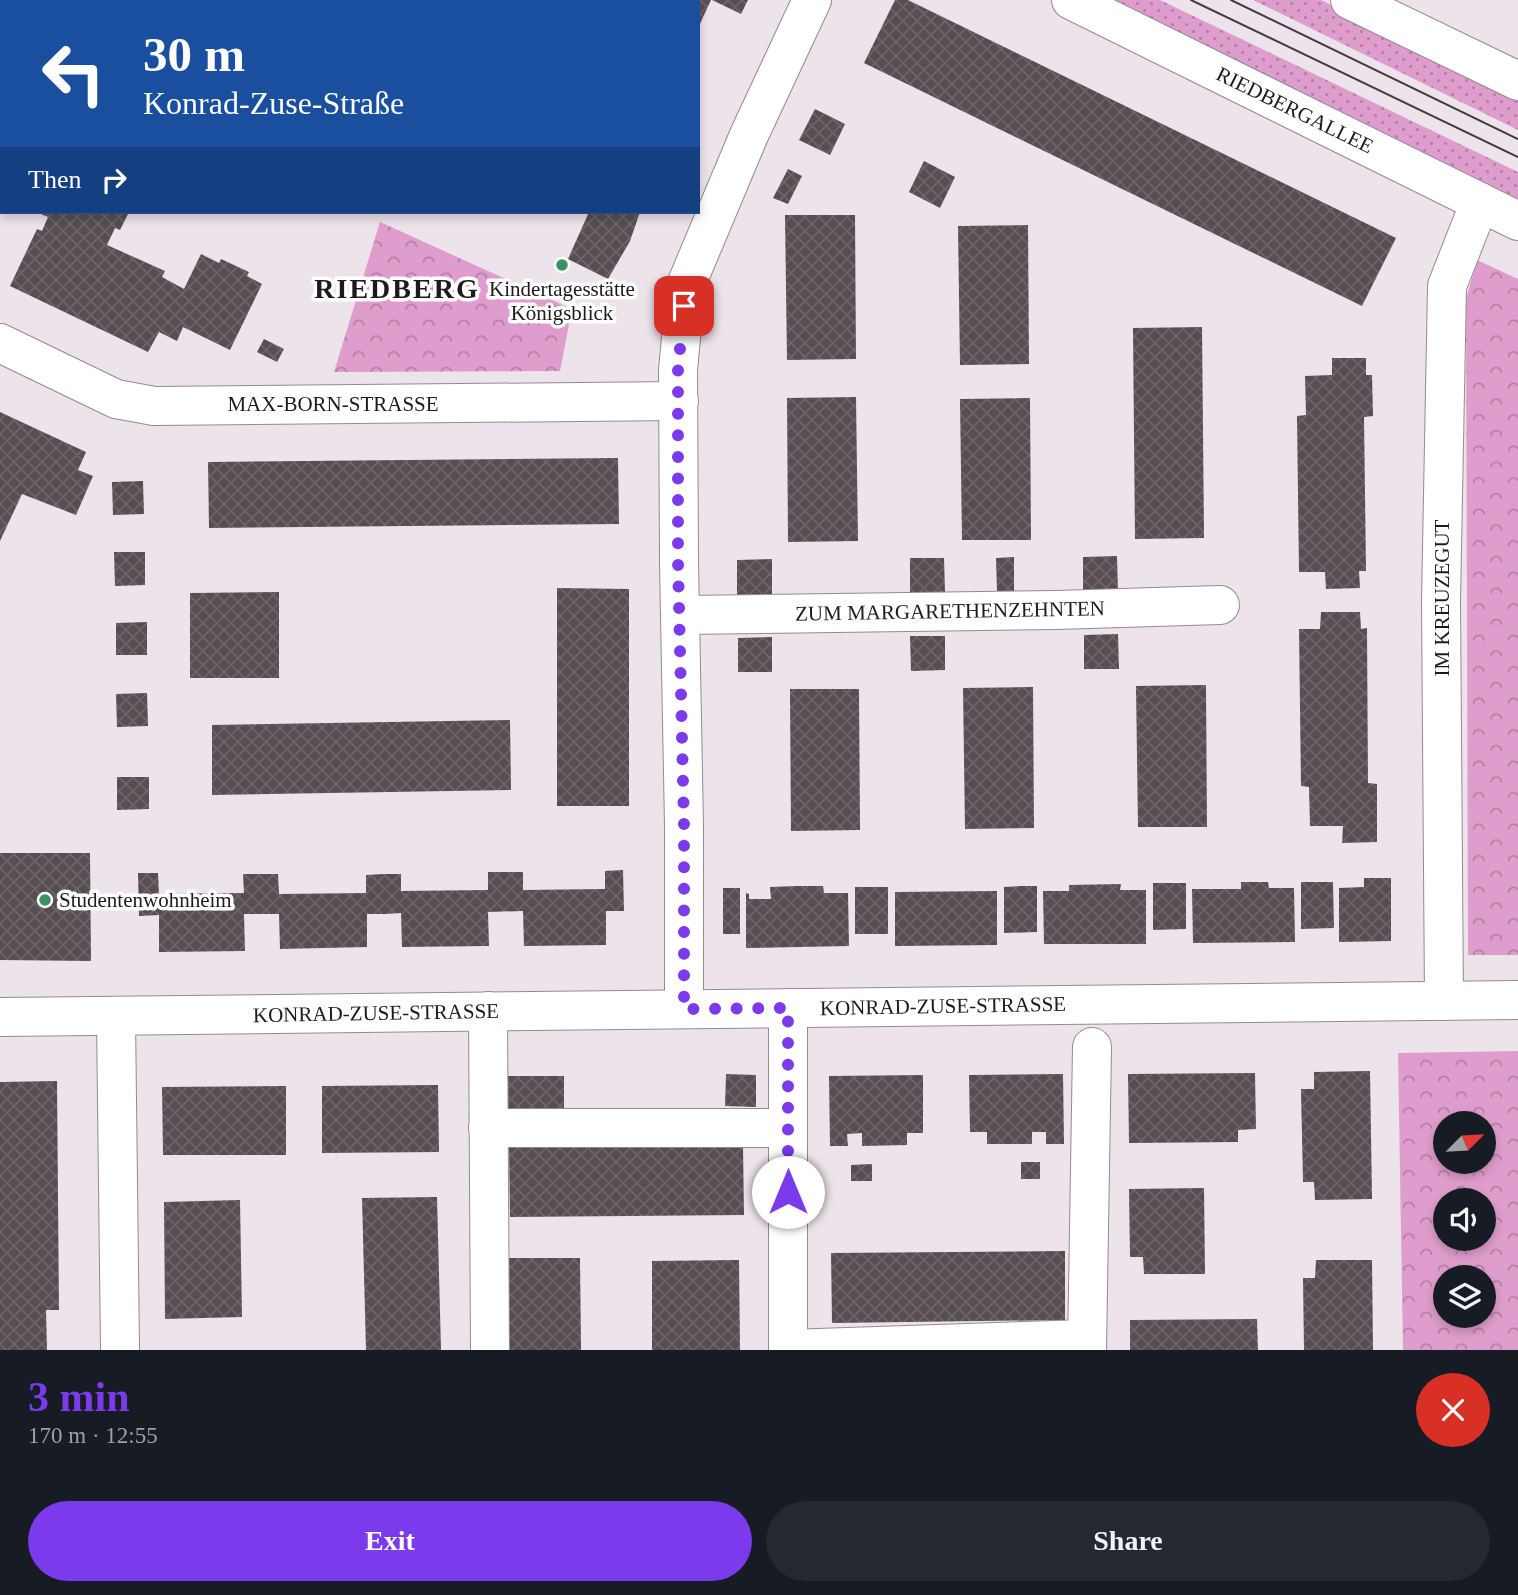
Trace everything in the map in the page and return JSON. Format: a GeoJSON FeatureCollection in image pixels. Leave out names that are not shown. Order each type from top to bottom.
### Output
{"type":"FeatureCollection","features":[{"type":"Feature","properties":{"kind":"street"},"geometry":{"type":"LineString","coordinates":[[684,1009],[678,370],[686,285],[754,123],[811,0]]}},
{"type":"Feature","properties":{"kind":"street","name":"RIEDBERGALLEE"},"geometry":{"type":"LineString","coordinates":[[1071,0],[1518,221]]}},
{"type":"Feature","properties":{"kind":"street"},"geometry":{"type":"LineString","coordinates":[[1350,0],[1518,81]]}},
{"type":"Feature","properties":{"kind":"street","name":"IM KREUZEGUT"},"geometry":{"type":"LineString","coordinates":[[1444,1001],[1441,601],[1447,286],[1480,202]]}},
{"type":"Feature","properties":{"kind":"street","name":"MAX-BORN-STRASSE"},"geometry":{"type":"LineString","coordinates":[[0,343],[116,399],[154,406],[679,401]]}},
{"type":"Feature","properties":{"kind":"street","name":"ZUM MARGARETHENZEHNTEN"},"geometry":{"type":"LineString","coordinates":[[680,615],[1220,605]]}},
{"type":"Feature","properties":{"kind":"street","name":"KONRAD-ZUSE-STRASSE"},"geometry":{"type":"LineString","coordinates":[[0,1017],[1518,1000]]}},
{"type":"Feature","properties":{"kind":"street"},"geometry":{"type":"LineString","coordinates":[[788,1008],[788,1349],[1086,1344],[1092,1047]]}},
{"type":"Feature","properties":{"kind":"street"},"geometry":{"type":"LineString","coordinates":[[488,1011],[490,1350]]}},
{"type":"Feature","properties":{"kind":"street"},"geometry":{"type":"LineString","coordinates":[[116,1017],[120,1350]]}},
{"type":"Feature","properties":{"kind":"street"},"geometry":{"type":"LineString","coordinates":[[488,1128],[788,1128]]}},
{"type":"Feature","properties":{"kind":"green space"},"geometry":{"type":"Polygon","coordinates":[[[1104,0],[1160,0],[1518,172],[1518,200],[1104,0]]]}},
{"type":"Feature","properties":{"kind":"green space"},"geometry":{"type":"Polygon","coordinates":[[[1253,0],[1321,0],[1518,95],[1518,130],[1253,0]]]}},
{"type":"Feature","properties":{"kind":"green space"},"geometry":{"type":"Polygon","coordinates":[[[380,222],[572,309],[560,371],[334,372],[380,222]]]}},
{"type":"Feature","properties":{"kind":"green space"},"geometry":{"type":"Polygon","coordinates":[[[1477,260],[1518,279],[1518,955],[1468,955],[1466,299],[1477,260]]]}},
{"type":"Feature","properties":{"kind":"green space"},"geometry":{"type":"Polygon","coordinates":[[[1518,1051],[1518,1350],[1403,1350],[1398,1053],[1518,1051]]]}},
{"type":"Feature","properties":{"kind":"building"},"geometry":{"type":"Polygon","coordinates":[[[700,0],[711,0],[700,24],[700,0]]]}},
{"type":"Feature","properties":{"kind":"building"},"geometry":{"type":"Polygon","coordinates":[[[712,0],[748,0],[741,14],[712,0]]]}},
{"type":"Feature","properties":{"kind":"building"},"geometry":{"type":"Polygon","coordinates":[[[895,0],[908,0],[1396,238],[1362,306],[864,63],[895,0]]]}},
{"type":"Feature","properties":{"kind":"building"},"geometry":{"type":"Polygon","coordinates":[[[815,109],[845,124],[830,155],[799,140],[815,109]]]}},
{"type":"Feature","properties":{"kind":"building"},"geometry":{"type":"Polygon","coordinates":[[[924,161],[955,177],[940,208],[909,192],[924,161]]]}},
{"type":"Feature","properties":{"kind":"building"},"geometry":{"type":"Polygon","coordinates":[[[788,169],[802,176],[788,204],[773,198],[788,169]]]}},
{"type":"Feature","properties":{"kind":"building"},"geometry":{"type":"Polygon","coordinates":[[[41,214],[128,214],[120,230],[115,228],[107,245],[165,271],[162,277],[184,289],[201,254],[219,263],[221,259],[249,272],[247,276],[262,284],[230,350],[183,327],[177,341],[159,332],[148,352],[10,286],[37,229],[42,231],[48,217],[41,214]]]}},
{"type":"Feature","properties":{"kind":"building"},"geometry":{"type":"Polygon","coordinates":[[[588,214],[639,214],[630,241],[608,279],[568,259],[588,214]]]}},
{"type":"Feature","properties":{"kind":"building"},"geometry":{"type":"Polygon","coordinates":[[[785,215],[855,215],[856,359],[787,360],[785,215]]]}},
{"type":"Feature","properties":{"kind":"building"},"geometry":{"type":"Polygon","coordinates":[[[1028,225],[1029,364],[960,365],[958,226],[1028,225]]]}},
{"type":"Feature","properties":{"kind":"building"},"geometry":{"type":"Polygon","coordinates":[[[1202,327],[1204,538],[1135,539],[1133,328],[1202,327]]]}},
{"type":"Feature","properties":{"kind":"building"},"geometry":{"type":"Polygon","coordinates":[[[264,339],[284,349],[277,362],[257,352],[264,339]]]}},
{"type":"Feature","properties":{"kind":"building"},"geometry":{"type":"Polygon","coordinates":[[[1332,358],[1366,358],[1366,375],[1372,375],[1373,416],[1364,417],[1366,571],[1359,571],[1360,588],[1326,589],[1325,572],[1299,572],[1297,416],[1306,415],[1305,376],[1332,375],[1332,358]]]}},
{"type":"Feature","properties":{"kind":"building"},"geometry":{"type":"Polygon","coordinates":[[[856,397],[858,541],[788,542],[787,398],[856,397]]]}},
{"type":"Feature","properties":{"kind":"building"},"geometry":{"type":"Polygon","coordinates":[[[1030,398],[1031,540],[962,540],[960,399],[1030,398]]]}},
{"type":"Feature","properties":{"kind":"building"},"geometry":{"type":"Polygon","coordinates":[[[0,412],[86,452],[78,470],[93,476],[76,515],[22,494],[0,541],[0,412]]]}},
{"type":"Feature","properties":{"kind":"building"},"geometry":{"type":"Polygon","coordinates":[[[618,458],[619,524],[209,528],[208,462],[618,458]]]}},
{"type":"Feature","properties":{"kind":"building"},"geometry":{"type":"Polygon","coordinates":[[[143,481],[144,514],[113,515],[112,482],[143,481]]]}},
{"type":"Feature","properties":{"kind":"building"},"geometry":{"type":"Polygon","coordinates":[[[114,552],[145,552],[145,585],[115,586],[114,552]]]}},
{"type":"Feature","properties":{"kind":"building"},"geometry":{"type":"Polygon","coordinates":[[[1117,556],[1118,591],[1083,591],[1083,557],[1117,556]]]}},
{"type":"Feature","properties":{"kind":"building"},"geometry":{"type":"Polygon","coordinates":[[[1014,557],[1014,592],[997,592],[996,558],[1014,557]]]}},
{"type":"Feature","properties":{"kind":"building"},"geometry":{"type":"Polygon","coordinates":[[[910,558],[944,558],[945,592],[910,593],[910,558]]]}},
{"type":"Feature","properties":{"kind":"building"},"geometry":{"type":"Polygon","coordinates":[[[772,559],[772,594],[737,595],[737,560],[772,559]]]}},
{"type":"Feature","properties":{"kind":"building"},"geometry":{"type":"Polygon","coordinates":[[[557,588],[629,589],[629,806],[557,806],[557,588]]]}},
{"type":"Feature","properties":{"kind":"building"},"geometry":{"type":"Polygon","coordinates":[[[279,592],[279,678],[190,678],[190,593],[279,592]]]}},
{"type":"Feature","properties":{"kind":"building"},"geometry":{"type":"Polygon","coordinates":[[[1321,612],[1360,612],[1361,629],[1367,628],[1368,783],[1377,784],[1377,842],[1342,843],[1343,826],[1310,826],[1309,787],[1301,786],[1299,629],[1320,629],[1321,612]]]}},
{"type":"Feature","properties":{"kind":"building"},"geometry":{"type":"Polygon","coordinates":[[[147,622],[147,655],[116,655],[116,623],[147,622]]]}},
{"type":"Feature","properties":{"kind":"building"},"geometry":{"type":"Polygon","coordinates":[[[1118,634],[1119,669],[1084,669],[1084,635],[1118,634]]]}},
{"type":"Feature","properties":{"kind":"building"},"geometry":{"type":"Polygon","coordinates":[[[910,636],[945,636],[945,670],[911,671],[910,636]]]}},
{"type":"Feature","properties":{"kind":"building"},"geometry":{"type":"Polygon","coordinates":[[[772,637],[772,672],[738,672],[738,638],[772,637]]]}},
{"type":"Feature","properties":{"kind":"building"},"geometry":{"type":"Polygon","coordinates":[[[1206,685],[1207,827],[1138,827],[1136,686],[1206,685]]]}},
{"type":"Feature","properties":{"kind":"building"},"geometry":{"type":"Polygon","coordinates":[[[1033,687],[1034,828],[965,829],[963,688],[1033,687]]]}},
{"type":"Feature","properties":{"kind":"building"},"geometry":{"type":"Polygon","coordinates":[[[790,689],[859,689],[860,830],[791,831],[790,689]]]}},
{"type":"Feature","properties":{"kind":"building"},"geometry":{"type":"Polygon","coordinates":[[[147,693],[148,726],[117,727],[116,694],[147,693]]]}},
{"type":"Feature","properties":{"kind":"building"},"geometry":{"type":"Polygon","coordinates":[[[510,720],[511,790],[212,795],[212,725],[510,720]]]}},
{"type":"Feature","properties":{"kind":"building"},"geometry":{"type":"Polygon","coordinates":[[[117,777],[149,777],[149,809],[117,810],[117,777]]]}},
{"type":"Feature","properties":{"kind":"building","name":"Studentenwohnheim"},"geometry":{"type":"Polygon","coordinates":[[[0,853],[90,853],[91,961],[0,960],[0,853]]]}},
{"type":"Feature","properties":{"kind":"building"},"geometry":{"type":"Polygon","coordinates":[[[623,870],[624,911],[606,911],[606,945],[524,946],[523,911],[488,912],[489,946],[402,947],[401,913],[367,914],[367,947],[280,949],[279,914],[244,914],[245,951],[159,952],[159,915],[139,916],[138,873],[158,873],[159,894],[244,893],[243,874],[278,874],[279,894],[366,893],[366,875],[384,874],[401,874],[401,891],[488,890],[488,872],[523,872],[523,890],[605,889],[605,871],[623,870]]]}},
{"type":"Feature","properties":{"kind":"building"},"geometry":{"type":"Polygon","coordinates":[[[1364,878],[1391,878],[1391,941],[1339,942],[1339,888],[1364,887],[1364,878]]]}},
{"type":"Feature","properties":{"kind":"building"},"geometry":{"type":"Polygon","coordinates":[[[1241,882],[1268,882],[1269,888],[1294,888],[1295,942],[1193,943],[1192,889],[1241,889],[1241,882]]]}},
{"type":"Feature","properties":{"kind":"building"},"geometry":{"type":"Polygon","coordinates":[[[1301,882],[1333,882],[1334,928],[1301,929],[1301,882]]]}},
{"type":"Feature","properties":{"kind":"building"},"geometry":{"type":"Polygon","coordinates":[[[1153,883],[1186,883],[1186,929],[1153,930],[1153,883]]]}},
{"type":"Feature","properties":{"kind":"building"},"geometry":{"type":"Polygon","coordinates":[[[1121,884],[1120,890],[1146,890],[1146,944],[1044,944],[1043,891],[1069,891],[1069,885],[1121,884]]]}},
{"type":"Feature","properties":{"kind":"building"},"geometry":{"type":"Polygon","coordinates":[[[823,886],[824,893],[848,893],[849,946],[746,948],[746,893],[749,894],[749,899],[771,899],[770,887],[823,886]]]}},
{"type":"Feature","properties":{"kind":"building"},"geometry":{"type":"Polygon","coordinates":[[[1037,886],[1037,932],[1004,933],[1004,887],[1037,886]]]}},
{"type":"Feature","properties":{"kind":"building"},"geometry":{"type":"Polygon","coordinates":[[[855,887],[888,887],[888,934],[855,934],[855,887]]]}},
{"type":"Feature","properties":{"kind":"building"},"geometry":{"type":"Polygon","coordinates":[[[723,888],[740,888],[740,934],[723,934],[723,888]]]}},
{"type":"Feature","properties":{"kind":"building"},"geometry":{"type":"Polygon","coordinates":[[[997,891],[997,945],[895,946],[895,892],[997,891]]]}},
{"type":"Feature","properties":{"kind":"building"},"geometry":{"type":"Polygon","coordinates":[[[1370,1071],[1372,1199],[1315,1200],[1314,1182],[1303,1182],[1301,1089],[1314,1089],[1314,1072],[1370,1071]]]}},
{"type":"Feature","properties":{"kind":"building"},"geometry":{"type":"Polygon","coordinates":[[[1255,1073],[1256,1129],[1238,1130],[1238,1142],[1129,1143],[1128,1074],[1255,1073]]]}},
{"type":"Feature","properties":{"kind":"building"},"geometry":{"type":"Polygon","coordinates":[[[726,1074],[756,1075],[756,1107],[725,1106],[726,1074]]]}},
{"type":"Feature","properties":{"kind":"building"},"geometry":{"type":"Polygon","coordinates":[[[1063,1074],[1064,1144],[1046,1144],[1046,1132],[1032,1132],[1032,1144],[987,1144],[987,1132],[970,1132],[969,1075],[1063,1074]]]}},
{"type":"Feature","properties":{"kind":"building"},"geometry":{"type":"Polygon","coordinates":[[[923,1075],[923,1133],[907,1133],[907,1145],[862,1146],[862,1133],[847,1134],[848,1146],[830,1146],[829,1076],[923,1075]]]}},
{"type":"Feature","properties":{"kind":"building"},"geometry":{"type":"Polygon","coordinates":[[[493,1076],[564,1076],[564,1118],[493,1117],[493,1076]]]}},
{"type":"Feature","properties":{"kind":"building"},"geometry":{"type":"Polygon","coordinates":[[[57,1081],[59,1310],[46,1310],[47,1350],[0,1350],[0,1082],[57,1081]]]}},
{"type":"Feature","properties":{"kind":"building"},"geometry":{"type":"Polygon","coordinates":[[[438,1085],[439,1152],[322,1153],[322,1086],[438,1085]]]}},
{"type":"Feature","properties":{"kind":"building"},"geometry":{"type":"Polygon","coordinates":[[[286,1086],[286,1155],[163,1155],[162,1087],[286,1086]]]}},
{"type":"Feature","properties":{"kind":"building"},"geometry":{"type":"Polygon","coordinates":[[[743,1146],[744,1215],[510,1217],[509,1148],[743,1146]]]}},
{"type":"Feature","properties":{"kind":"building"},"geometry":{"type":"Polygon","coordinates":[[[1021,1162],[1040,1162],[1040,1179],[1021,1179],[1021,1162]]]}},
{"type":"Feature","properties":{"kind":"building"},"geometry":{"type":"Polygon","coordinates":[[[872,1164],[872,1181],[851,1181],[851,1165],[872,1164]]]}},
{"type":"Feature","properties":{"kind":"building"},"geometry":{"type":"Polygon","coordinates":[[[1204,1188],[1205,1274],[1144,1274],[1143,1257],[1130,1257],[1129,1189],[1204,1188]]]}},
{"type":"Feature","properties":{"kind":"building"},"geometry":{"type":"Polygon","coordinates":[[[437,1197],[441,1350],[366,1350],[362,1198],[437,1197]]]}},
{"type":"Feature","properties":{"kind":"building"},"geometry":{"type":"Polygon","coordinates":[[[240,1200],[242,1317],[165,1319],[164,1202],[240,1200]]]}},
{"type":"Feature","properties":{"kind":"building"},"geometry":{"type":"Polygon","coordinates":[[[1065,1251],[1065,1320],[832,1323],[831,1253],[1065,1251]]]}},
{"type":"Feature","properties":{"kind":"building"},"geometry":{"type":"Polygon","coordinates":[[[493,1258],[580,1258],[581,1350],[494,1350],[493,1258]]]}},
{"type":"Feature","properties":{"kind":"building"},"geometry":{"type":"Polygon","coordinates":[[[739,1260],[740,1350],[652,1350],[652,1261],[739,1260]]]}},
{"type":"Feature","properties":{"kind":"building"},"geometry":{"type":"Polygon","coordinates":[[[1316,1260],[1372,1260],[1373,1350],[1304,1350],[1303,1278],[1315,1278],[1316,1260]]]}},
{"type":"Feature","properties":{"kind":"building"},"geometry":{"type":"Polygon","coordinates":[[[1257,1319],[1258,1350],[1130,1350],[1130,1320],[1257,1319]]]}},
{"type":"Feature","properties":{"kind":"tram line"},"geometry":{"type":"LineString","coordinates":[[1191,0],[1518,157]]}},
{"type":"Feature","properties":{"kind":"tram line"},"geometry":{"type":"LineString","coordinates":[[1231,0],[1518,139]]}},
{"type":"Feature","properties":{"kind":"place","name":"Kindertagesstätte Königsblick"},"geometry":{"type":"Point","coordinates":[562,265]}},
{"type":"Feature","properties":{"kind":"place","name":"Studentenwohnheim"},"geometry":{"type":"Point","coordinates":[45,900]}},
{"type":"Feature","properties":{"kind":"district","name":"RIEDBERG"},"geometry":{"type":"Point","coordinates":[397,288]}},
{"type":"Feature","properties":{"kind":"route"},"geometry":{"type":"LineString","coordinates":[[684,306],[678,370],[678,562],[684,826],[684,1009],[788,1008],[788,1192]]}}]}
